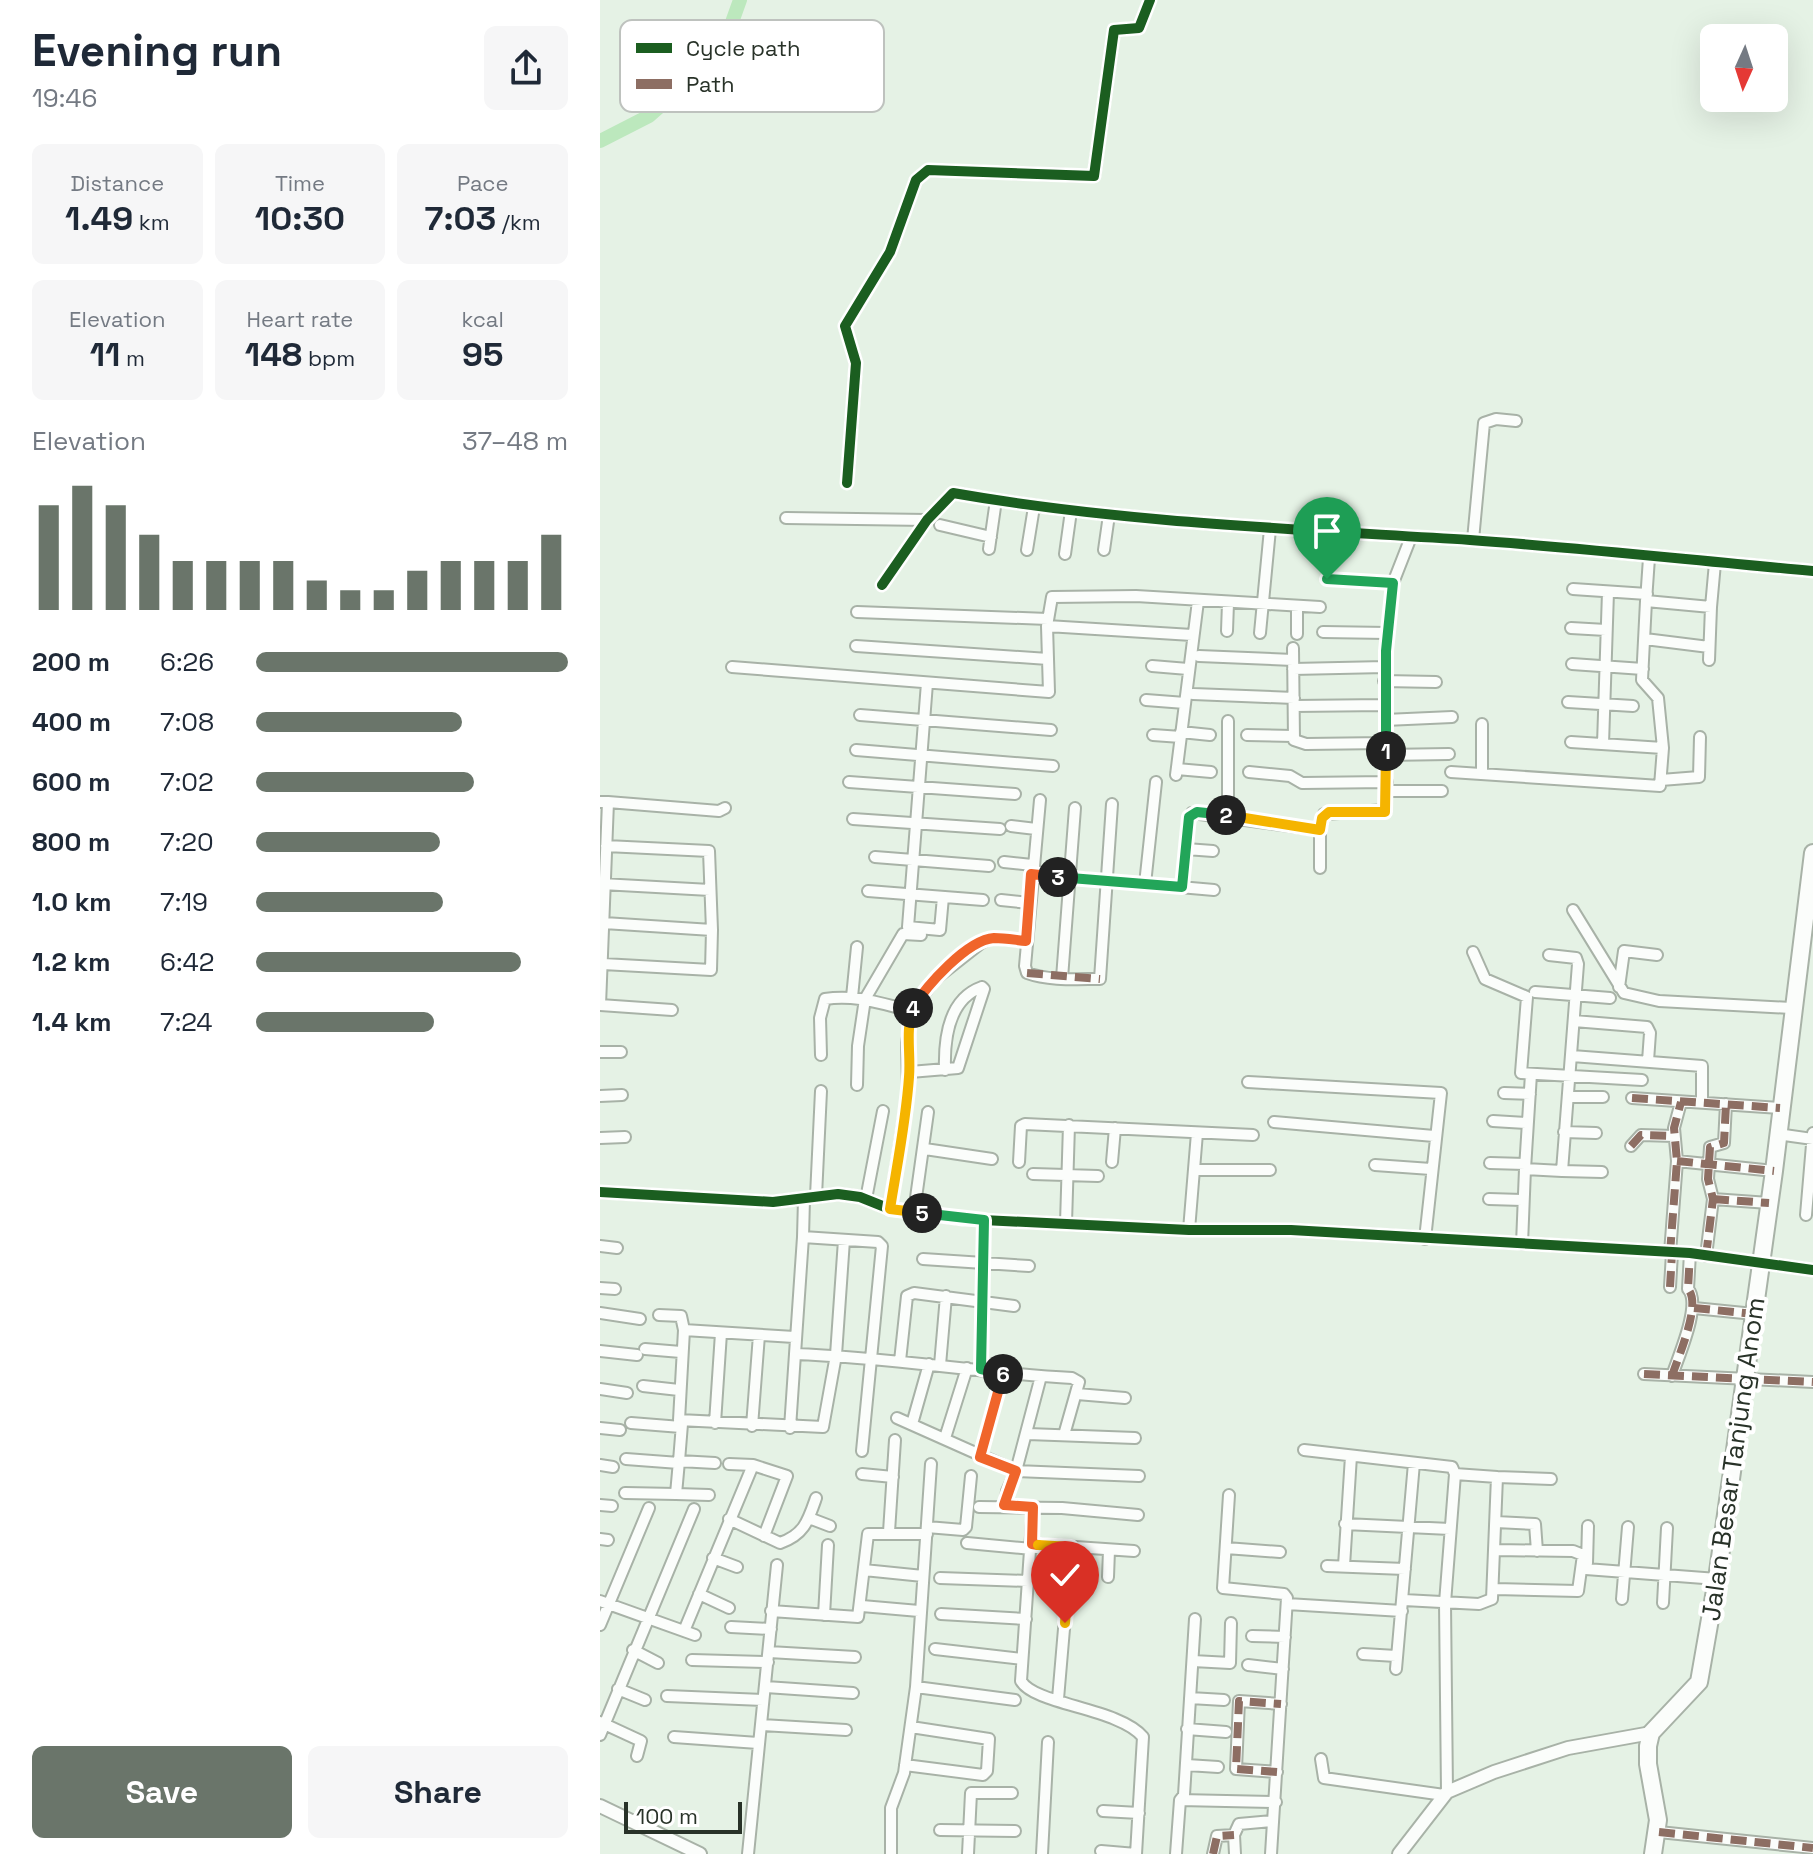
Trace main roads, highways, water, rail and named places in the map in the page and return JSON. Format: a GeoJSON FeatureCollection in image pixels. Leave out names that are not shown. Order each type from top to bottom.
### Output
{"type":"FeatureCollection","features":[{"type":"Feature","properties":{"kind":"main road","name":"Jalan Besar Tanjung Anom"},"geometry":{"type":"LineString","coordinates":[[1653,1854],[1659,1832],[1648,1764],[1651,1733],[1698,1686],[1717,1582],[1774,1171],[1791,1008],[1813,853]]}},
{"type":"Feature","properties":{"kind":"waterway"},"geometry":{"type":"LineString","coordinates":[[733,20],[740,0]]}},
{"type":"Feature","properties":{"kind":"waterway"},"geometry":{"type":"LineString","coordinates":[[600,141],[654,112]]}}]}
